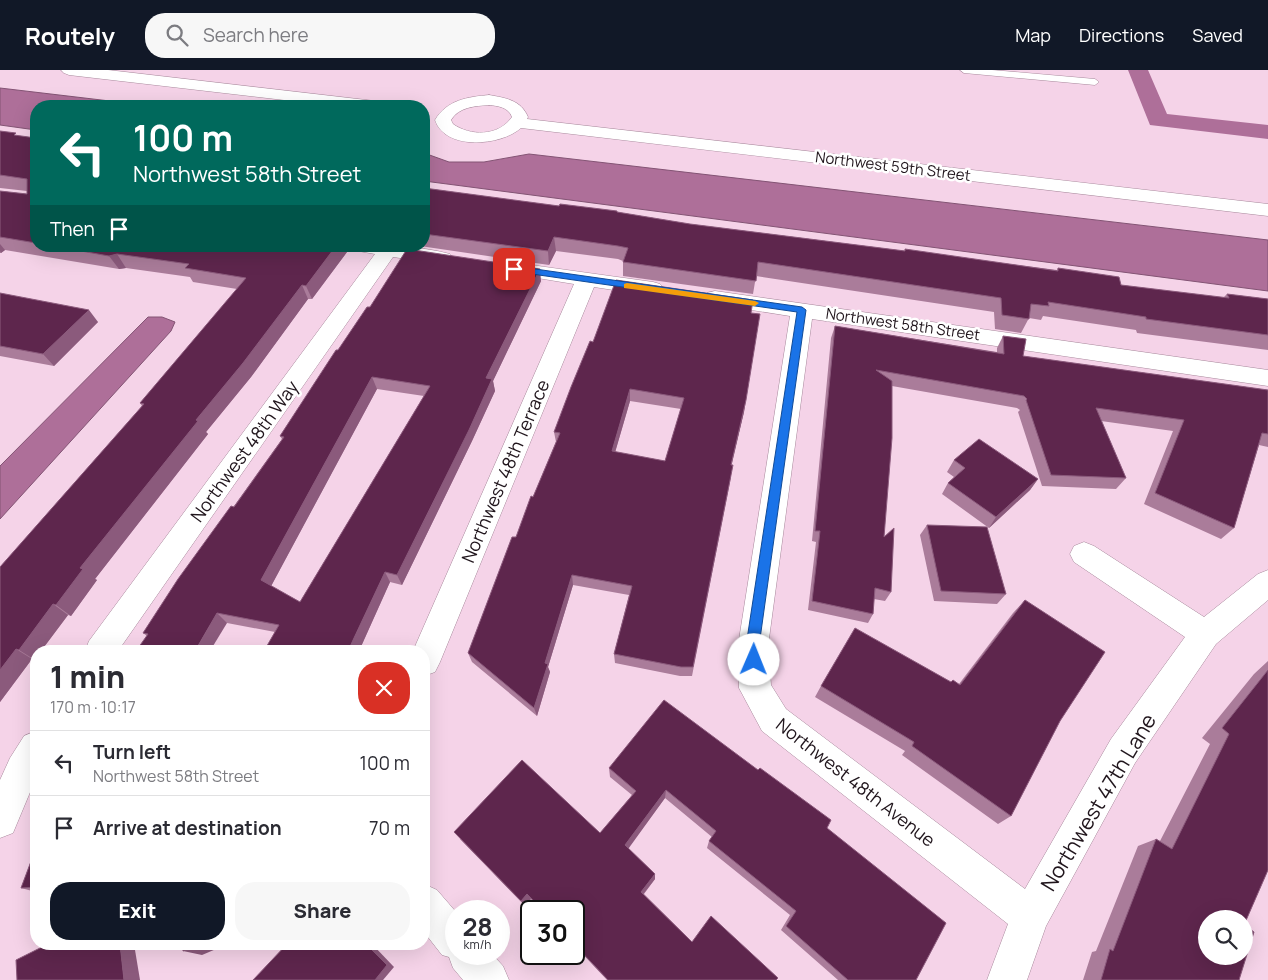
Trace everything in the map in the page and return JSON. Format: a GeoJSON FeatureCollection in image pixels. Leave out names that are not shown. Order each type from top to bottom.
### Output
{"type":"FeatureCollection","features":[{"type":"Feature","properties":{"kind":"street"},"geometry":{"type":"LineString","coordinates":[[69,70],[323,100]]}},
{"type":"Feature","properties":{"kind":"street"},"geometry":{"type":"LineString","coordinates":[[499,101],[518,112],[520,118],[518,123],[504,133],[493,136],[469,137],[450,131],[438,114],[468,102],[499,101]]}},
{"type":"Feature","properties":{"kind":"street","name":"Northwest 59th Street"},"geometry":{"type":"LineString","coordinates":[[518,123],[1268,210]]}},
{"type":"Feature","properties":{"kind":"street","name":"Northwest 48th Way"},"geometry":{"type":"LineString","coordinates":[[104,645],[387,252]]}},
{"type":"Feature","properties":{"kind":"street","name":"Northwest 58th Street"},"geometry":{"type":"LineString","coordinates":[[401,252],[1268,378]]}},
{"type":"Feature","properties":{"kind":"street","name":"Northwest 48th Terrace"},"geometry":{"type":"LineString","coordinates":[[430,648],[586,280]]}},
{"type":"Feature","properties":{"kind":"street","name":"Northwest 48th Avenue"},"geometry":{"type":"LineString","coordinates":[[802,310],[752,646],[755,688],[774,720],[1030,917]]}},
{"type":"Feature","properties":{"kind":"street"},"geometry":{"type":"LineString","coordinates":[[1084,554],[1205,634]]}},
{"type":"Feature","properties":{"kind":"street","name":"Northwest 47th Lane"},"geometry":{"type":"LineString","coordinates":[[1007,980],[1030,917],[1123,751],[1205,634],[1268,583]]}},
{"type":"Feature","properties":{"kind":"street"},"geometry":{"type":"LineString","coordinates":[[0,820],[22,770],[30,757]]}},
{"type":"Feature","properties":{"kind":"street"},"geometry":{"type":"LineString","coordinates":[[430,911],[445,928]]}},
{"type":"Feature","properties":{"kind":"street"},"geometry":{"type":"LineString","coordinates":[[476,965],[489,980]]}},
{"type":"Feature","properties":{"kind":"lane"},"geometry":{"type":"LineString","coordinates":[[964,70],[1094,82]]}},
{"type":"Feature","properties":{"kind":"shaded area"},"geometry":{"type":"Polygon","coordinates":[[[0,88],[101,100],[30,100],[30,129],[0,125],[0,88]]]}},
{"type":"Feature","properties":{"kind":"shaded area"},"geometry":{"type":"Polygon","coordinates":[[[529,154],[1268,240],[1268,291],[430,182],[430,155],[449,162],[484,162],[529,154]]]}},
{"type":"Feature","properties":{"kind":"shaded area"},"geometry":{"type":"Polygon","coordinates":[[[148,317],[162,317],[175,322],[171,331],[0,519],[0,466],[148,317]]]}},
{"type":"Feature","properties":{"kind":"building"},"geometry":{"type":"Polygon","coordinates":[[[0,131],[30,137],[30,242],[0,237],[0,191],[27,194],[27,179],[0,175],[0,131]]]}},
{"type":"Feature","properties":{"kind":"building"},"geometry":{"type":"Polygon","coordinates":[[[430,189],[559,206],[560,204],[617,211],[690,224],[905,251],[905,249],[1058,271],[1058,268],[1119,277],[1121,285],[1229,298],[1227,294],[1268,299],[1268,335],[1146,319],[1146,317],[1048,302],[1049,306],[1031,304],[1029,319],[1002,315],[1001,298],[758,262],[756,281],[623,262],[628,248],[554,237],[548,251],[430,235],[430,189]]]}},
{"type":"Feature","properties":{"kind":"building"},"geometry":{"type":"Polygon","coordinates":[[[87,252],[332,252],[306,286],[302,285],[243,363],[196,420],[198,421],[80,568],[83,569],[56,605],[53,604],[19,650],[16,649],[0,670],[0,567],[144,404],[140,403],[246,278],[185,268],[189,264],[117,254],[109,256],[87,252]]]}},
{"type":"Feature","properties":{"kind":"building"},"geometry":{"type":"Polygon","coordinates":[[[405,252],[427,252],[540,269],[486,378],[492,379],[469,430],[397,575],[385,572],[351,645],[267,645],[279,625],[217,613],[198,645],[140,645],[148,634],[143,633],[178,579],[231,506],[234,507],[284,437],[280,436],[336,350],[338,350],[367,307],[370,307],[405,252]],[[372,377],[261,580],[300,602],[430,386],[372,377]]]}},
{"type":"Feature","properties":{"kind":"building"},"geometry":{"type":"Polygon","coordinates":[[[616,280],[753,300],[751,313],[760,314],[746,400],[731,465],[733,465],[693,667],[681,667],[614,654],[632,586],[572,575],[545,663],[548,664],[534,708],[468,653],[512,537],[516,537],[531,496],[533,497],[560,433],[554,432],[571,387],[590,341],[593,342],[616,280]],[[630,389],[612,451],[665,461],[684,398],[630,389]]]}},
{"type":"Feature","properties":{"kind":"building"},"geometry":{"type":"Polygon","coordinates":[[[0,293],[89,310],[43,354],[0,346],[0,293]]]}},
{"type":"Feature","properties":{"kind":"building"},"geometry":{"type":"Polygon","coordinates":[[[835,326],[1004,354],[1003,336],[1026,339],[1023,356],[1268,390],[1268,434],[1262,433],[1234,528],[1155,493],[1184,420],[1096,408],[1126,478],[1051,475],[1027,399],[1024,396],[876,370],[892,381],[892,438],[884,537],[894,528],[891,592],[875,588],[873,614],[812,601],[820,531],[815,531],[835,326]]]}},
{"type":"Feature","properties":{"kind":"building"},"geometry":{"type":"Polygon","coordinates":[[[979,439],[1038,479],[996,517],[948,483],[965,468],[954,460],[979,439]]]}},
{"type":"Feature","properties":{"kind":"building"},"geometry":{"type":"Polygon","coordinates":[[[927,525],[987,527],[1006,594],[941,591],[927,525]]]}},
{"type":"Feature","properties":{"kind":"building"},"geometry":{"type":"Polygon","coordinates":[[[1025,600],[1105,652],[1060,721],[1011,816],[912,746],[914,742],[821,686],[855,628],[951,682],[953,680],[960,685],[1025,600]]]}},
{"type":"Feature","properties":{"kind":"building"},"geometry":{"type":"Polygon","coordinates":[[[1268,670],[1268,870],[1251,910],[1198,910],[1198,965],[1244,965],[1239,980],[1101,980],[1110,949],[1113,951],[1156,839],[1172,849],[1229,734],[1222,728],[1268,670]]]}},
{"type":"Feature","properties":{"kind":"building"},"geometry":{"type":"Polygon","coordinates":[[[664,700],[758,770],[760,768],[831,820],[827,828],[946,923],[916,980],[848,980],[786,926],[796,911],[709,841],[716,831],[666,790],[625,845],[655,874],[641,892],[692,942],[711,916],[778,978],[776,980],[608,980],[585,956],[585,900],[533,900],[527,894],[520,900],[454,832],[522,760],[600,833],[636,791],[609,768],[664,700]]]}},
{"type":"Feature","properties":{"kind":"building"},"geometry":{"type":"Polygon","coordinates":[[[30,864],[30,887],[21,888],[30,864]]]}},
{"type":"Feature","properties":{"kind":"building"},"geometry":{"type":"Polygon","coordinates":[[[36,950],[121,950],[124,980],[17,980],[16,960],[36,950]]]}},
{"type":"Feature","properties":{"kind":"building"},"geometry":{"type":"Polygon","coordinates":[[[281,950],[372,950],[387,965],[375,980],[253,980],[281,950]]]}},
{"type":"Feature","properties":{"kind":"waterway"},"geometry":{"type":"LineString","coordinates":[[1138,70],[1158,120],[1268,132]]}},
{"type":"Feature","properties":{"kind":"slow traffic"},"geometry":{"type":"LineString","coordinates":[[627,286],[755,303]]}},
{"type":"Feature","properties":{"kind":"route"},"geometry":{"type":"LineString","coordinates":[[514,269],[802,310],[752,646],[754,660]]}}]}
